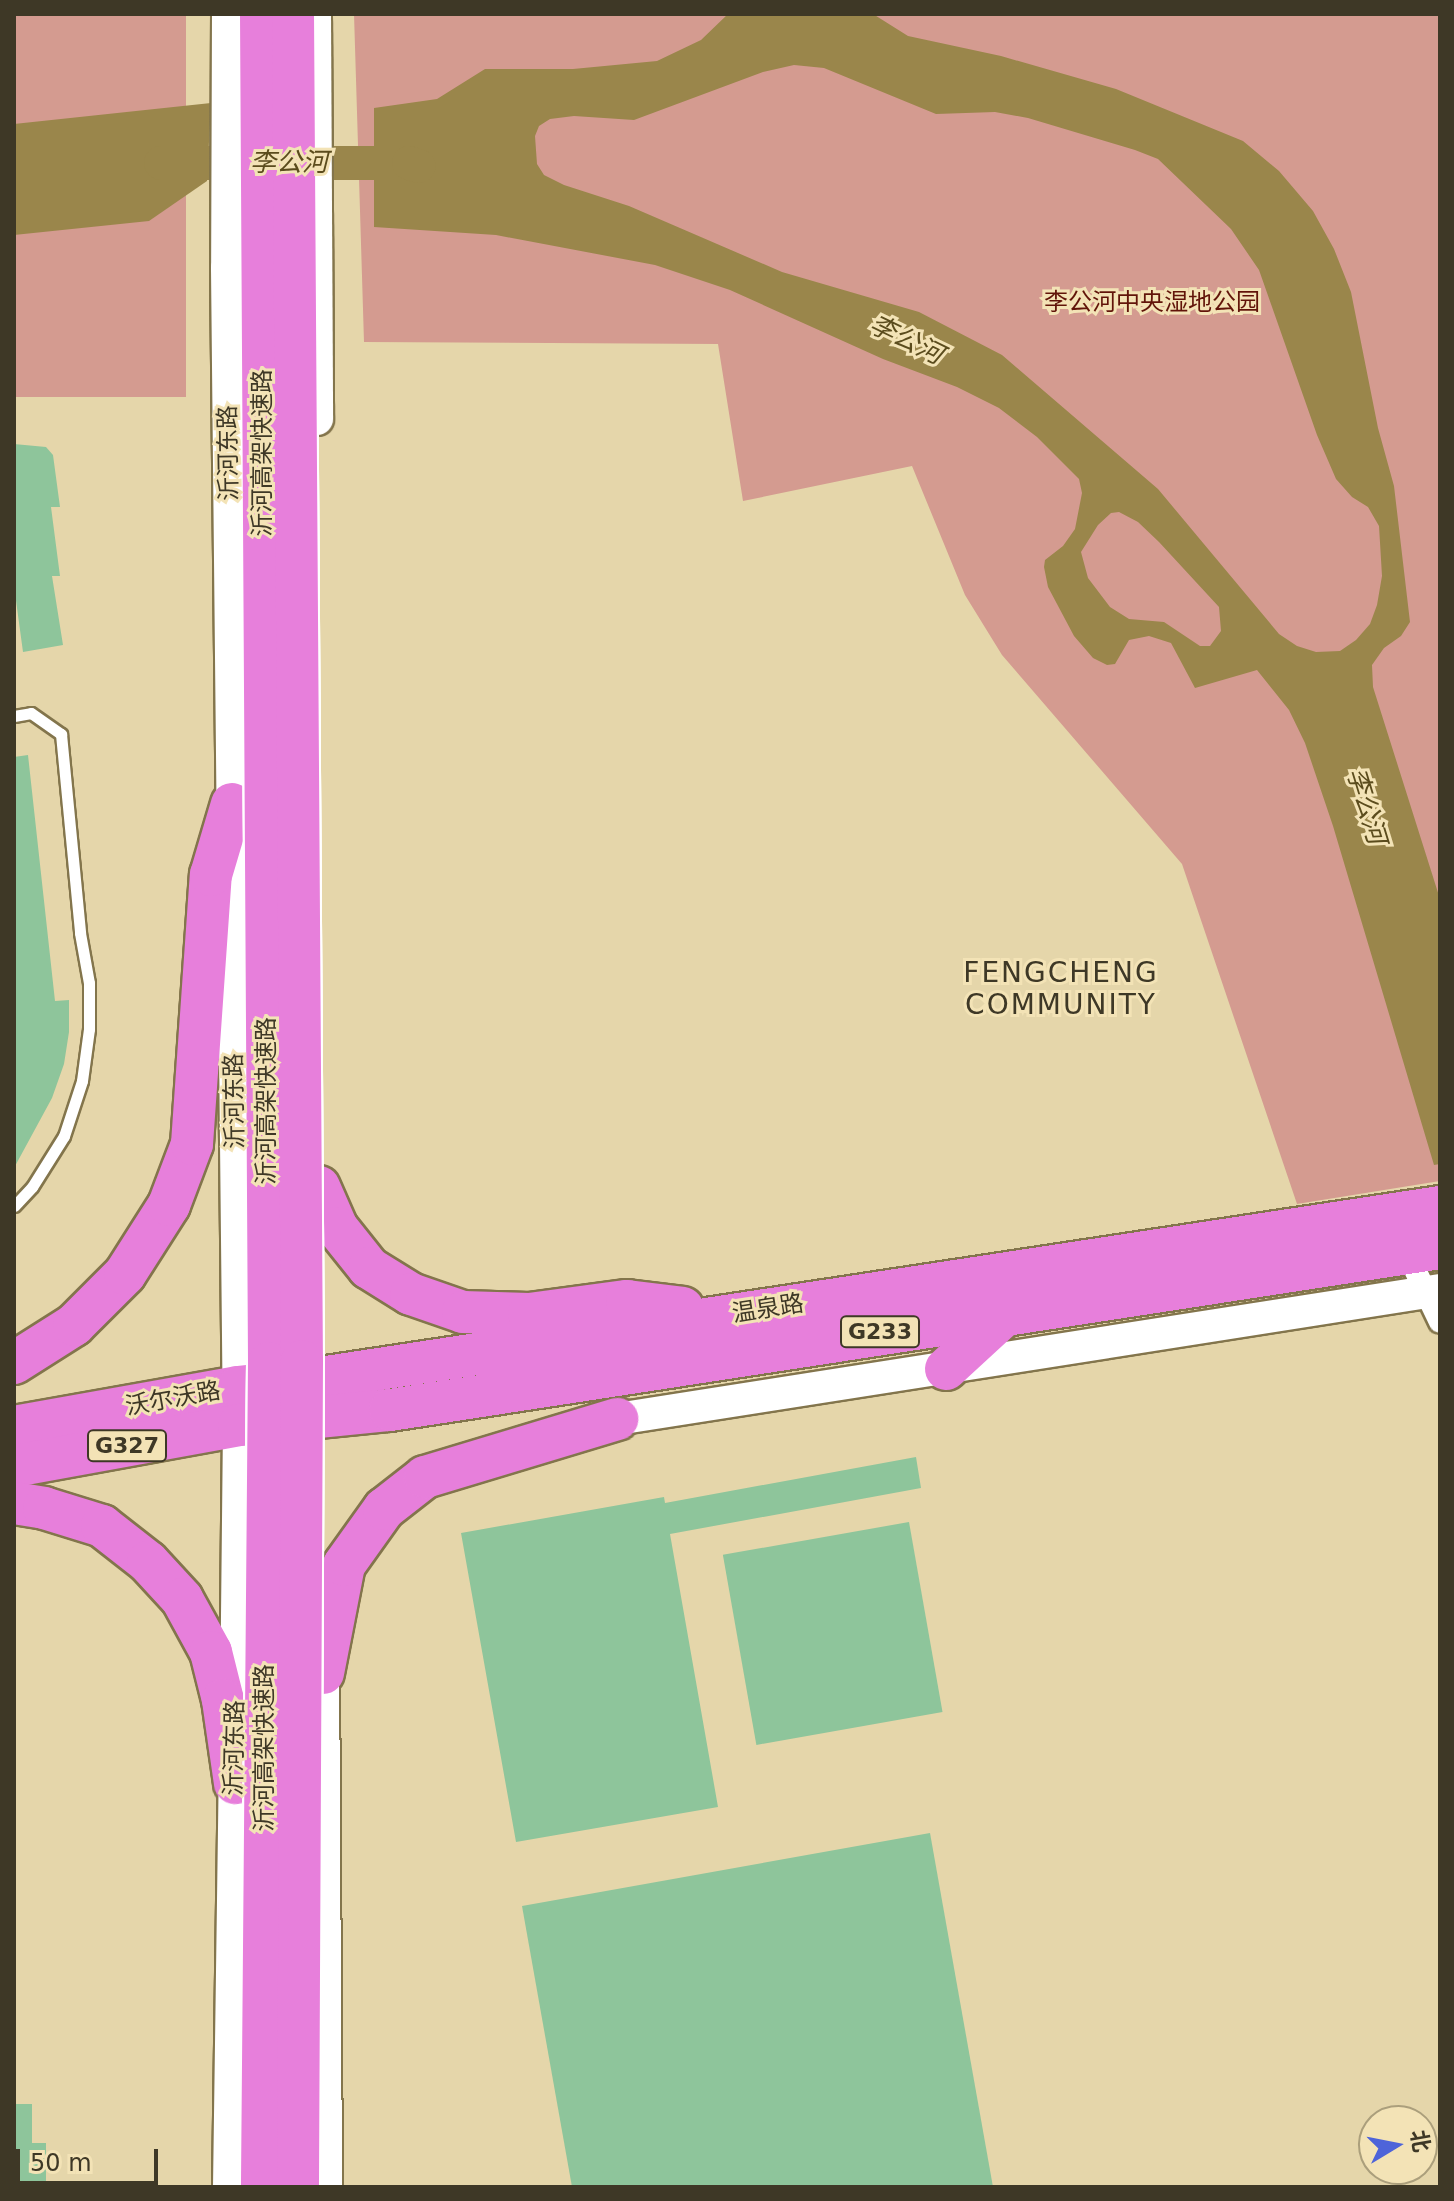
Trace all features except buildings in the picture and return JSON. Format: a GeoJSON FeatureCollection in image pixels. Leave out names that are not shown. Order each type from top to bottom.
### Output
{"type":"FeatureCollection","features":[{"type":"Feature","properties":{"kind":"highway","name":"沂河高架快速路"},"geometry":{"type":"LineString","coordinates":[[261,14],[269,1347],[262,2187]]}},
{"type":"Feature","properties":{"kind":"highway","name":"沂河高架快速路"},"geometry":{"type":"LineString","coordinates":[[293,14],[302,1346],[298,2187]]}},
{"type":"Feature","properties":{"kind":"highway"},"geometry":{"type":"LineString","coordinates":[[14,1363],[74,1325],[125,1274],[169,1205],[192,1144],[211,875],[232,804]]}},
{"type":"Feature","properties":{"kind":"highway"},"geometry":{"type":"LineString","coordinates":[[319,1187],[337,1228],[369,1268],[400,1287],[463,1312],[529,1314],[627,1301],[731,1315]]}},
{"type":"Feature","properties":{"kind":"highway","name":"温泉路"},"geometry":{"type":"LineString","coordinates":[[239,1406],[320,1398],[463,1356],[731,1315],[1429,1229]]}},
{"type":"Feature","properties":{"kind":"highway","name":"温泉路"},"geometry":{"type":"LineString","coordinates":[[320,1398],[390,1410],[1007,1313],[1429,1229]]}},
{"type":"Feature","properties":{"kind":"highway"},"geometry":{"type":"LineString","coordinates":[[946,1369],[1007,1313]]}},
{"type":"Feature","properties":{"kind":"highway"},"geometry":{"type":"LineString","coordinates":[[463,1356],[529,1314]]}},
{"type":"Feature","properties":{"kind":"highway","name":"沃尔沃路"},"geometry":{"type":"LineString","coordinates":[[14,1427],[239,1406]]}},
{"type":"Feature","properties":{"kind":"highway","name":"沃尔沃路"},"geometry":{"type":"LineString","coordinates":[[14,1466],[239,1406]]}},
{"type":"Feature","properties":{"kind":"highway"},"geometry":{"type":"LineString","coordinates":[[390,1410],[458,1420],[617,1419]]}},
{"type":"Feature","properties":{"kind":"highway"},"geometry":{"type":"LineString","coordinates":[[323,1673],[344,1565],[384,1509],[425,1477],[617,1419]]}},
{"type":"Feature","properties":{"kind":"highway"},"geometry":{"type":"LineString","coordinates":[[14,1503],[44,1508],[102,1526],[148,1562],[182,1599],[211,1652],[223,1700],[235,1783]]}},
{"type":"Feature","properties":{"kind":"main road"},"geometry":{"type":"LineString","coordinates":[[206,14],[217,57]]}},
{"type":"Feature","properties":{"kind":"main road","name":"沂河东路"},"geometry":{"type":"LineString","coordinates":[[228,14],[217,57],[216,273],[232,804],[239,1406],[229,2187]]}},
{"type":"Feature","properties":{"kind":"main road"},"geometry":{"type":"LineString","coordinates":[[315,14],[326,2187]]}},
{"type":"Feature","properties":{"kind":"main road"},"geometry":{"type":"LineString","coordinates":[[211,875],[216,273]]}},
{"type":"Feature","properties":{"kind":"main road"},"geometry":{"type":"LineString","coordinates":[[200,1043],[236,1159]]}},
{"type":"Feature","properties":{"kind":"main road"},"geometry":{"type":"LineString","coordinates":[[617,1419],[1433,1291]]}},
{"type":"Feature","properties":{"kind":"street"},"geometry":{"type":"LineString","coordinates":[[1429,1229],[1433,1291],[1440,1322]]}},
{"type":"Feature","properties":{"kind":"lane"},"geometry":{"type":"LineString","coordinates":[[14,716],[31,713],[61,734],[89,998],[82,1081],[64,1136],[32,1187],[14,1206]]}},
{"type":"Feature","properties":{"kind":"green space"},"geometry":{"type":"Polygon","coordinates":[[[14,14],[186,14],[186,397],[14,397],[14,14]]]}},
{"type":"Feature","properties":{"kind":"green space","name":"李公河中央湿地公园"},"geometry":{"type":"Polygon","coordinates":[[[354,14],[1440,14],[1440,1181],[1297,1204],[1182,864],[1002,655],[965,595],[912,466],[743,501],[718,344],[364,342],[354,14]]]}},
{"type":"Feature","properties":{"kind":"water"},"geometry":{"type":"Polygon","coordinates":[[[728,14],[873,14],[908,36],[1001,56],[1116,89],[1243,141],[1279,171],[1313,211],[1334,249],[1351,292],[1378,428],[1394,486],[1410,622],[1401,636],[1384,648],[1372,665],[1373,687],[1440,899],[1440,1164],[1434,1165],[1333,826],[1305,743],[1289,710],[1257,670],[1195,688],[1171,643],[1149,636],[1129,640],[1115,664],[1107,665],[1093,658],[1074,636],[1048,587],[1044,567],[1045,560],[1063,546],[1075,529],[1082,493],[1079,479],[1037,437],[999,408],[957,387],[883,359],[730,290],[655,265],[496,235],[374,227],[374,108],[437,99],[485,69],[573,69],[657,61],[701,40],[728,14]],[[794,65],[763,72],[634,120],[574,116],[550,119],[539,126],[535,136],[537,164],[544,175],[564,185],[629,206],[782,272],[919,312],[1002,355],[1158,489],[1279,634],[1297,646],[1316,652],[1340,651],[1356,640],[1370,624],[1377,605],[1382,576],[1379,526],[1368,507],[1352,497],[1336,479],[1317,435],[1259,270],[1231,229],[1158,159],[1135,150],[1028,118],[995,112],[936,114],[824,68],[794,65]],[[1119,512],[1111,513],[1098,525],[1081,552],[1088,578],[1110,607],[1129,619],[1164,622],[1200,646],[1210,646],[1221,631],[1219,607],[1138,522],[1119,512]]]}},
{"type":"Feature","properties":{"kind":"water"},"geometry":{"type":"Polygon","coordinates":[[[211,103],[207,181],[149,221],[14,235],[14,124],[211,103]]]}},
{"type":"Feature","properties":{"kind":"waterway","name":"李公河"},"geometry":{"type":"LineString","coordinates":[[161,163],[409,163],[419,166]]}},
{"type":"Feature","properties":{"kind":"district","name":"FENGCHENG COMMUNITY"},"geometry":{"type":"Point","coordinates":[1061,989]}}]}
